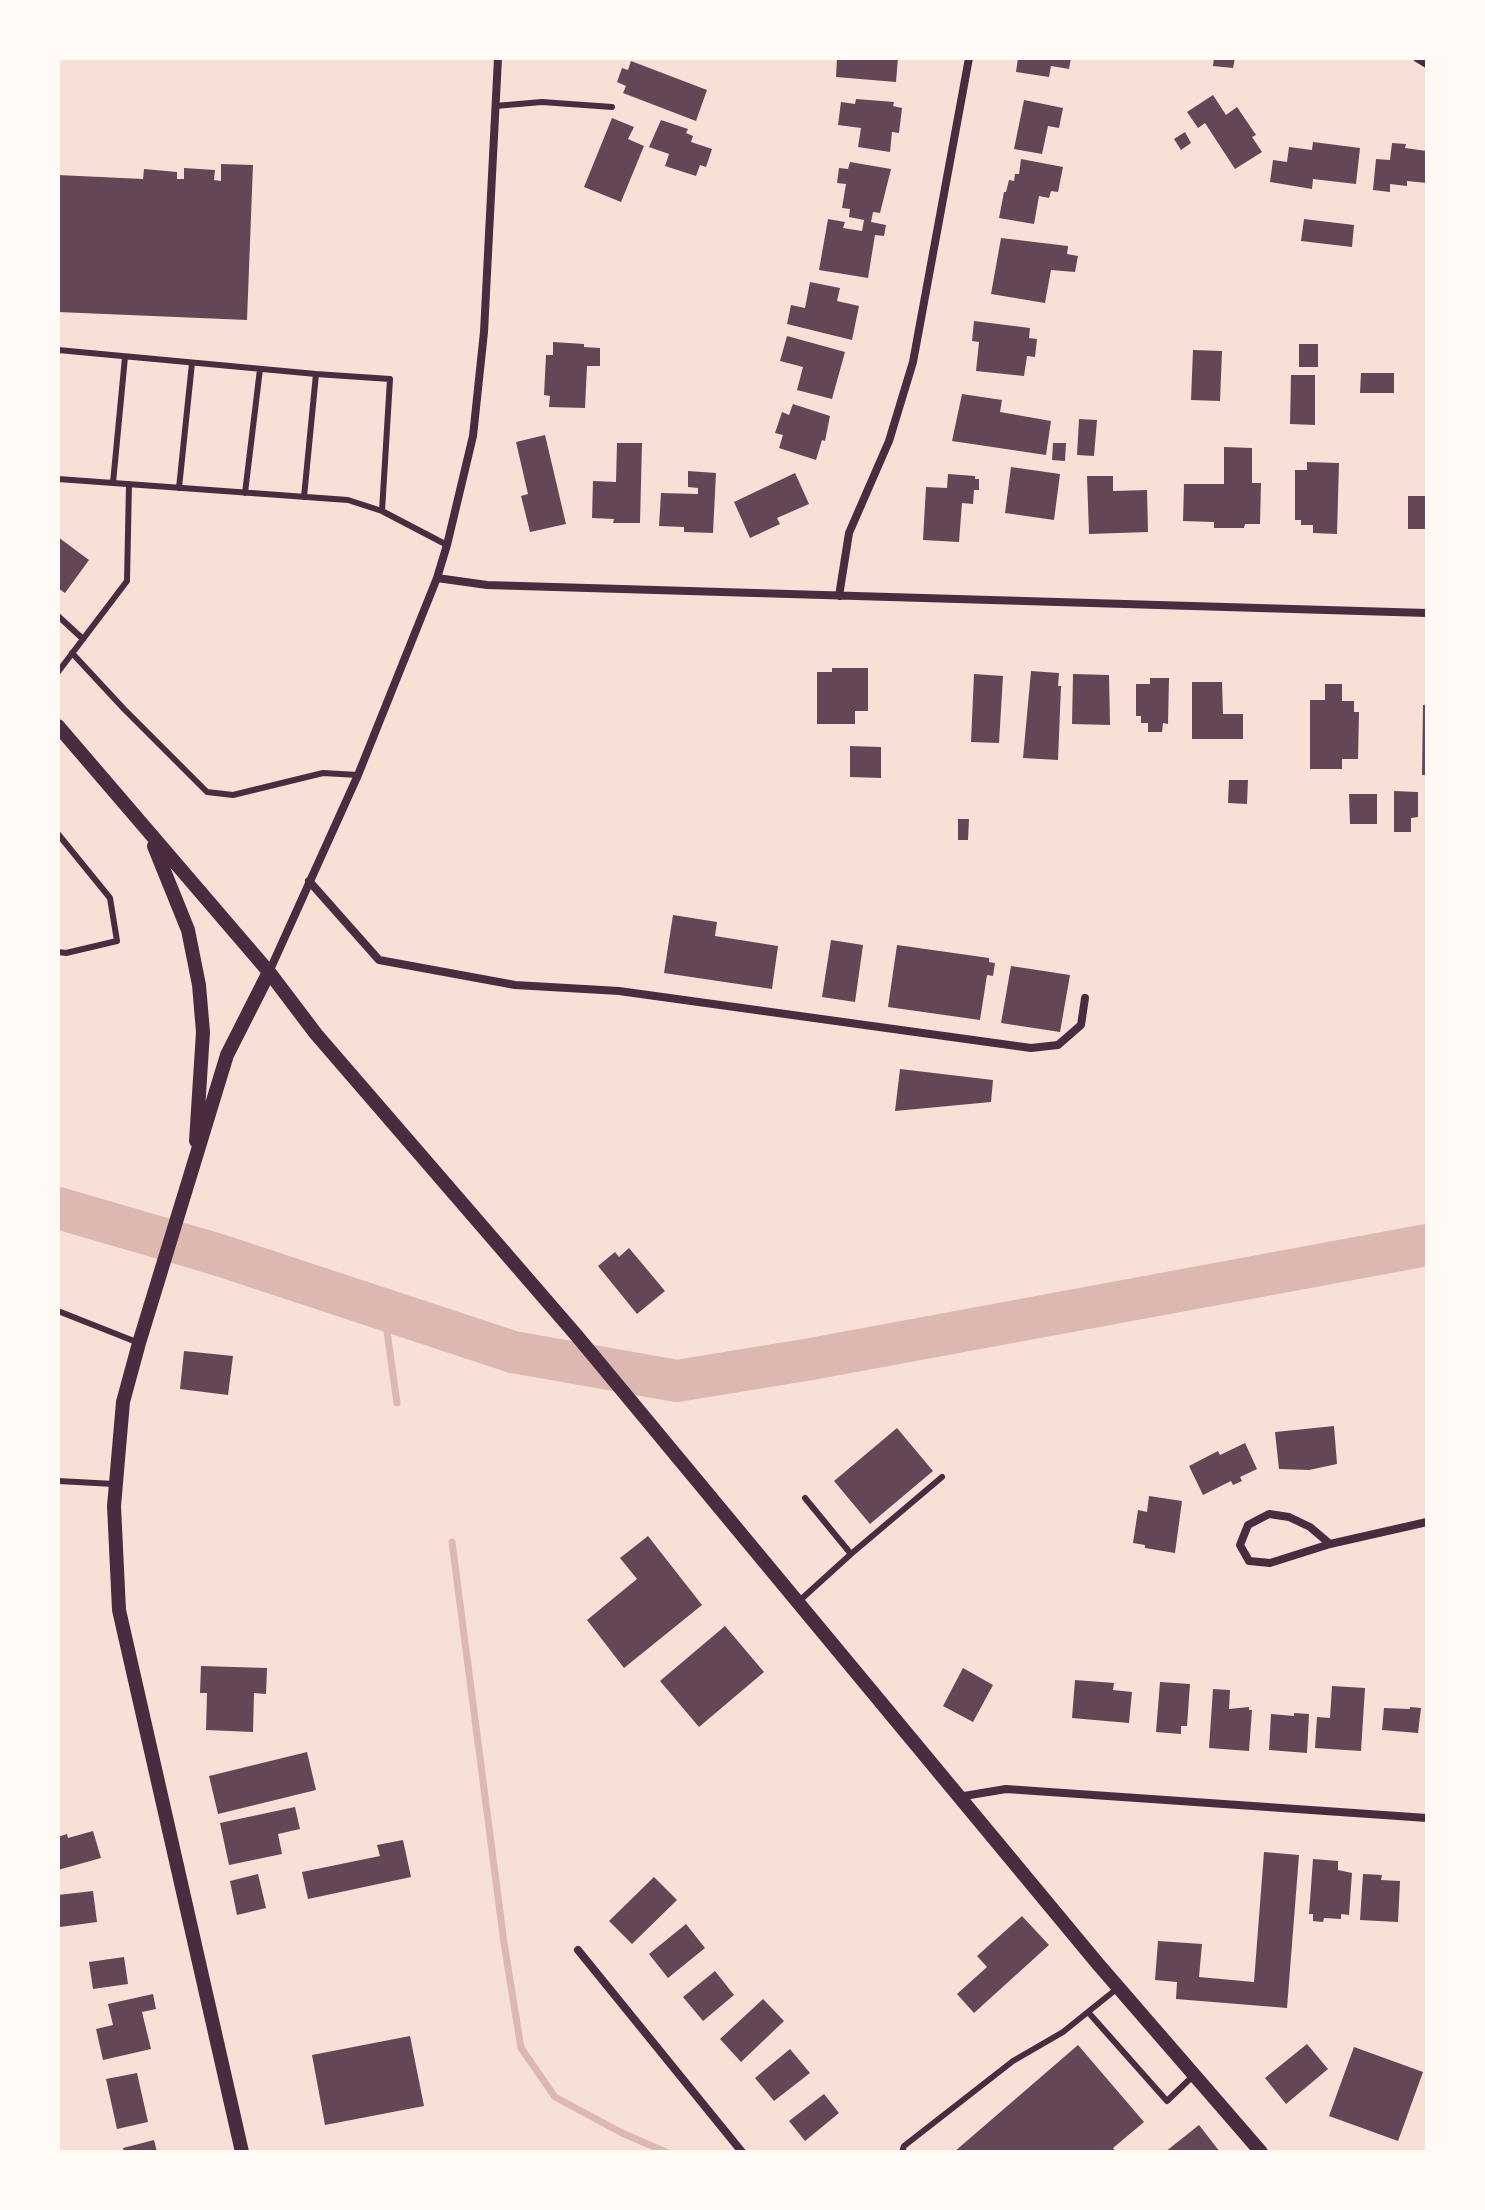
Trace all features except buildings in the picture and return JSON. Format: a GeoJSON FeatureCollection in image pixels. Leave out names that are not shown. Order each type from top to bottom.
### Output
{"type":"FeatureCollection","features":[{"type":"Feature","properties":{"kind":"street"},"geometry":{"type":"LineString","coordinates":[[242,2152],[119,1610],[114,1506],[123,1402],[227,1055],[269,972],[358,775],[437,578],[447,545],[473,436],[484,332],[498,58]]}},
{"type":"Feature","properties":{"kind":"street"},"geometry":{"type":"LineString","coordinates":[[839,596],[849,533],[889,441],[913,362],[969,58]]}},
{"type":"Feature","properties":{"kind":"street"},"geometry":{"type":"LineString","coordinates":[[1417,58],[1427,64]]}},
{"type":"Feature","properties":{"kind":"street"},"geometry":{"type":"LineString","coordinates":[[437,578],[487,585],[1427,613]]}},
{"type":"Feature","properties":{"kind":"street"},"geometry":{"type":"LineString","coordinates":[[58,726],[269,972],[316,1034],[577,1336],[958,1797],[1261,2152]]}},
{"type":"Feature","properties":{"kind":"street"},"geometry":{"type":"LineString","coordinates":[[150,834],[188,930],[199,985],[203,1032],[194,1168]]}},
{"type":"Feature","properties":{"kind":"street"},"geometry":{"type":"LineString","coordinates":[[309,881],[379,960],[515,985],[619,991],[1031,1048],[1058,1045],[1081,1025],[1085,998]]}},
{"type":"Feature","properties":{"kind":"street"},"geometry":{"type":"LineString","coordinates":[[1330,1544],[1310,1527],[1289,1517],[1269,1514],[1248,1525],[1240,1545],[1249,1561],[1270,1563],[1330,1544],[1427,1522]]}},
{"type":"Feature","properties":{"kind":"street"},"geometry":{"type":"LineString","coordinates":[[958,1797],[1006,1789],[1427,1818]]}},
{"type":"Feature","properties":{"kind":"street"},"geometry":{"type":"LineString","coordinates":[[578,1950],[742,2152]]}},
{"type":"Feature","properties":{"kind":"lane"},"geometry":{"type":"LineString","coordinates":[[495,106],[542,102],[612,107]]}},
{"type":"Feature","properties":{"kind":"lane"},"geometry":{"type":"LineString","coordinates":[[58,350],[390,379],[382,511]]}},
{"type":"Feature","properties":{"kind":"lane"},"geometry":{"type":"LineString","coordinates":[[113,483],[125,357]]}},
{"type":"Feature","properties":{"kind":"lane"},"geometry":{"type":"LineString","coordinates":[[179,488],[192,363]]}},
{"type":"Feature","properties":{"kind":"lane"},"geometry":{"type":"LineString","coordinates":[[245,493],[260,369]]}},
{"type":"Feature","properties":{"kind":"lane"},"geometry":{"type":"LineString","coordinates":[[304,497],[316,374]]}},
{"type":"Feature","properties":{"kind":"lane"},"geometry":{"type":"LineString","coordinates":[[58,479],[348,500],[382,511],[447,545]]}},
{"type":"Feature","properties":{"kind":"lane"},"geometry":{"type":"LineString","coordinates":[[58,672],[127,581],[129,484]]}},
{"type":"Feature","properties":{"kind":"lane"},"geometry":{"type":"LineString","coordinates":[[58,616],[83,639]]}},
{"type":"Feature","properties":{"kind":"lane"},"geometry":{"type":"LineString","coordinates":[[72,653],[207,792],[233,795],[323,773],[358,775]]}},
{"type":"Feature","properties":{"kind":"lane"},"geometry":{"type":"LineString","coordinates":[[58,834],[110,898],[117,941],[66,953],[58,952]]}},
{"type":"Feature","properties":{"kind":"lane"},"geometry":{"type":"LineString","coordinates":[[58,1311],[139,1343]]}},
{"type":"Feature","properties":{"kind":"lane"},"geometry":{"type":"LineString","coordinates":[[797,1603],[942,1477]]}},
{"type":"Feature","properties":{"kind":"lane"},"geometry":{"type":"LineString","coordinates":[[58,1481],[116,1484]]}},
{"type":"Feature","properties":{"kind":"lane"},"geometry":{"type":"LineString","coordinates":[[805,1498],[851,1554]]}},
{"type":"Feature","properties":{"kind":"lane"},"geometry":{"type":"LineString","coordinates":[[902,2152],[904,2146],[1013,2061],[1063,2032],[1119,1987]]}},
{"type":"Feature","properties":{"kind":"lane"},"geometry":{"type":"LineString","coordinates":[[1088,2012],[1167,2101],[1194,2074]]}},
{"type":"Feature","properties":{"kind":"waterway"},"geometry":{"type":"LineString","coordinates":[[58,1208],[216,1254],[513,1352],[677,1381],[1427,1245]]}},
{"type":"Feature","properties":{"kind":"waterway"},"geometry":{"type":"LineString","coordinates":[[384,1310],[397,1403]]}},
{"type":"Feature","properties":{"kind":"waterway"},"geometry":{"type":"LineString","coordinates":[[452,1542],[504,1943],[521,2048],[555,2097],[622,2133],[666,2152]]}}]}
